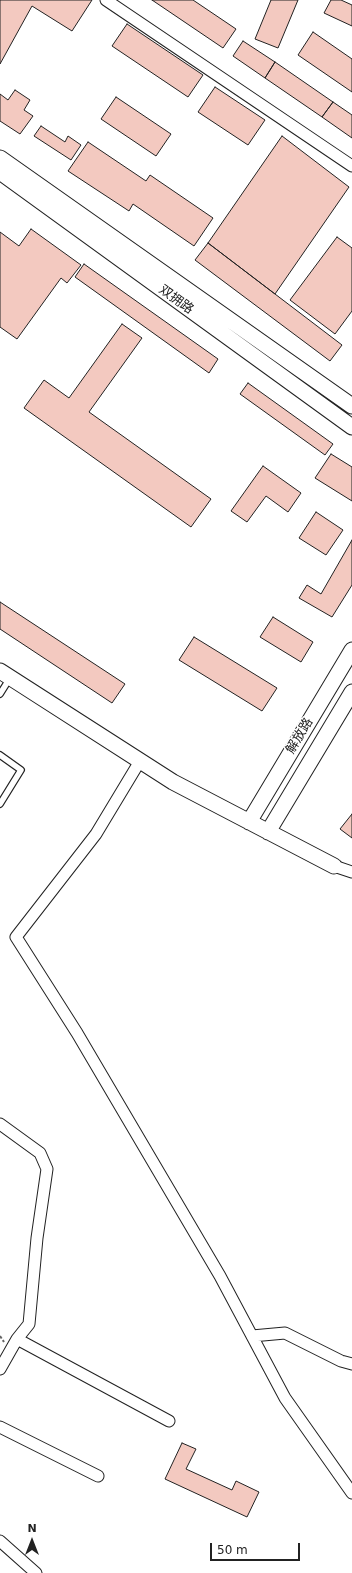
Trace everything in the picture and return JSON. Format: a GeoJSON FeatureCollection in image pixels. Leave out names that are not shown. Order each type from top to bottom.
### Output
{"type":"FeatureCollection","features":[{"type":"Feature","properties":{"kind":"main road","name":"双拥路"},"geometry":{"type":"LineString","coordinates":[[0,158],[352,406]]}},
{"type":"Feature","properties":{"kind":"main road","name":"双拥路"},"geometry":{"type":"LineString","coordinates":[[0,172],[352,427]]}},
{"type":"Feature","properties":{"kind":"main road","name":"解放路"},"geometry":{"type":"LineString","coordinates":[[249,822],[352,650]]}},
{"type":"Feature","properties":{"kind":"main road"},"geometry":{"type":"LineString","coordinates":[[5,674],[173,782],[334,866]]}},
{"type":"Feature","properties":{"kind":"main road","name":"解放路"},"geometry":{"type":"LineString","coordinates":[[268,832],[352,692]]}},
{"type":"Feature","properties":{"kind":"street"},"geometry":{"type":"LineString","coordinates":[[106,0],[352,166]]}},
{"type":"Feature","properties":{"kind":"street"},"geometry":{"type":"LineString","coordinates":[[140,761],[96,834],[16,937],[77,1033],[216,1269],[285,1398],[352,1493]]}},
{"type":"Feature","properties":{"kind":"street"},"geometry":{"type":"LineString","coordinates":[[334,866],[352,872]]}},
{"type":"Feature","properties":{"kind":"street"},"geometry":{"type":"LineString","coordinates":[[0,1124],[40,1153],[47,1169],[37,1238],[29,1324],[17,1339],[0,1369]]}},
{"type":"Feature","properties":{"kind":"street"},"geometry":{"type":"LineString","coordinates":[[252,1336],[285,1333],[341,1361],[352,1364]]}},
{"type":"Feature","properties":{"kind":"street"},"geometry":{"type":"LineString","coordinates":[[17,1339],[169,1421]]}},
{"type":"Feature","properties":{"kind":"street"},"geometry":{"type":"LineString","coordinates":[[0,1427],[98,1476]]}},
{"type":"Feature","properties":{"kind":"street"},"geometry":{"type":"LineString","coordinates":[[0,1540],[36,1573]]}},
{"type":"Feature","properties":{"kind":"lane"},"geometry":{"type":"LineString","coordinates":[[0,694],[5,674]]}},
{"type":"Feature","properties":{"kind":"lane"},"geometry":{"type":"LineString","coordinates":[[0,755],[21,770],[0,804]]}},
{"type":"Feature","properties":{"kind":"building"},"geometry":{"type":"Polygon","coordinates":[[[0,0],[92,0],[72,31],[32,6],[0,64],[0,0]]]}},
{"type":"Feature","properties":{"kind":"building"},"geometry":{"type":"Polygon","coordinates":[[[152,0],[193,0],[236,29],[223,48],[152,0]]]}},
{"type":"Feature","properties":{"kind":"building"},"geometry":{"type":"Polygon","coordinates":[[[271,0],[298,0],[278,48],[255,39],[271,0]]]}},
{"type":"Feature","properties":{"kind":"building"},"geometry":{"type":"Polygon","coordinates":[[[331,0],[341,0],[352,5],[352,26],[324,13],[331,0]]]}},
{"type":"Feature","properties":{"kind":"building"},"geometry":{"type":"Polygon","coordinates":[[[127,24],[203,75],[188,97],[112,46],[127,24]]]}},
{"type":"Feature","properties":{"kind":"building"},"geometry":{"type":"Polygon","coordinates":[[[313,32],[352,59],[352,92],[298,55],[313,32]]]}},
{"type":"Feature","properties":{"kind":"building"},"geometry":{"type":"Polygon","coordinates":[[[243,41],[275,62],[265,78],[233,56],[243,41]]]}},
{"type":"Feature","properties":{"kind":"building"},"geometry":{"type":"Polygon","coordinates":[[[275,62],[333,102],[322,117],[265,78],[275,62]]]}},
{"type":"Feature","properties":{"kind":"building"},"geometry":{"type":"Polygon","coordinates":[[[215,87],[265,120],[248,145],[198,112],[215,87]]]}},
{"type":"Feature","properties":{"kind":"building"},"geometry":{"type":"Polygon","coordinates":[[[15,90],[30,100],[24,110],[33,116],[20,134],[0,121],[0,94],[8,100],[15,90]]]}},
{"type":"Feature","properties":{"kind":"building"},"geometry":{"type":"Polygon","coordinates":[[[116,97],[171,134],[156,156],[101,119],[116,97]]]}},
{"type":"Feature","properties":{"kind":"building"},"geometry":{"type":"Polygon","coordinates":[[[333,102],[352,115],[352,138],[322,117],[333,102]]]}},
{"type":"Feature","properties":{"kind":"building"},"geometry":{"type":"Polygon","coordinates":[[[41,126],[65,142],[68,136],[81,145],[71,160],[34,136],[41,126]]]}},
{"type":"Feature","properties":{"kind":"building"},"geometry":{"type":"Polygon","coordinates":[[[282,136],[349,187],[275,294],[208,243],[282,136]]]}},
{"type":"Feature","properties":{"kind":"building"},"geometry":{"type":"Polygon","coordinates":[[[88,142],[146,181],[150,175],[213,218],[194,246],[133,204],[129,211],[68,171],[88,142]]]}},
{"type":"Feature","properties":{"kind":"building"},"geometry":{"type":"Polygon","coordinates":[[[31,229],[81,265],[67,283],[61,278],[17,339],[0,327],[0,232],[19,246],[31,229]]]}},
{"type":"Feature","properties":{"kind":"building"},"geometry":{"type":"Polygon","coordinates":[[[337,237],[352,248],[352,311],[335,334],[290,300],[337,237]]]}},
{"type":"Feature","properties":{"kind":"building"},"geometry":{"type":"Polygon","coordinates":[[[208,243],[342,345],[330,361],[195,260],[208,243]]]}},
{"type":"Feature","properties":{"kind":"building"},"geometry":{"type":"Polygon","coordinates":[[[84,264],[218,359],[209,373],[75,277],[84,264]]]}},
{"type":"Feature","properties":{"kind":"building"},"geometry":{"type":"Polygon","coordinates":[[[122,324],[142,338],[89,412],[211,499],[191,527],[24,408],[44,380],[69,398],[122,324]]]}},
{"type":"Feature","properties":{"kind":"building"},"geometry":{"type":"Polygon","coordinates":[[[248,383],[333,444],[325,455],[240,394],[248,383]]]}},
{"type":"Feature","properties":{"kind":"building"},"geometry":{"type":"Polygon","coordinates":[[[331,454],[352,467],[352,501],[315,478],[331,454]]]}},
{"type":"Feature","properties":{"kind":"building"},"geometry":{"type":"Polygon","coordinates":[[[263,466],[301,493],[288,512],[266,496],[247,522],[231,511],[263,466]]]}},
{"type":"Feature","properties":{"kind":"building"},"geometry":{"type":"Polygon","coordinates":[[[316,512],[343,530],[326,555],[299,538],[316,512]]]}},
{"type":"Feature","properties":{"kind":"building"},"geometry":{"type":"Polygon","coordinates":[[[352,540],[352,585],[332,617],[299,598],[307,585],[321,594],[352,540]]]}},
{"type":"Feature","properties":{"kind":"building"},"geometry":{"type":"Polygon","coordinates":[[[0,602],[125,684],[112,703],[0,629],[0,602]]]}},
{"type":"Feature","properties":{"kind":"building"},"geometry":{"type":"Polygon","coordinates":[[[273,617],[313,642],[301,662],[260,637],[273,617]]]}},
{"type":"Feature","properties":{"kind":"building"},"geometry":{"type":"Polygon","coordinates":[[[194,637],[277,688],[262,711],[179,660],[194,637]]]}},
{"type":"Feature","properties":{"kind":"building"},"geometry":{"type":"Polygon","coordinates":[[[352,814],[352,838],[340,829],[352,814]]]}},
{"type":"Feature","properties":{"kind":"building"},"geometry":{"type":"Polygon","coordinates":[[[182,1443],[196,1449],[186,1469],[232,1490],[236,1481],[259,1492],[247,1517],[165,1479],[182,1443]]]}}]}
